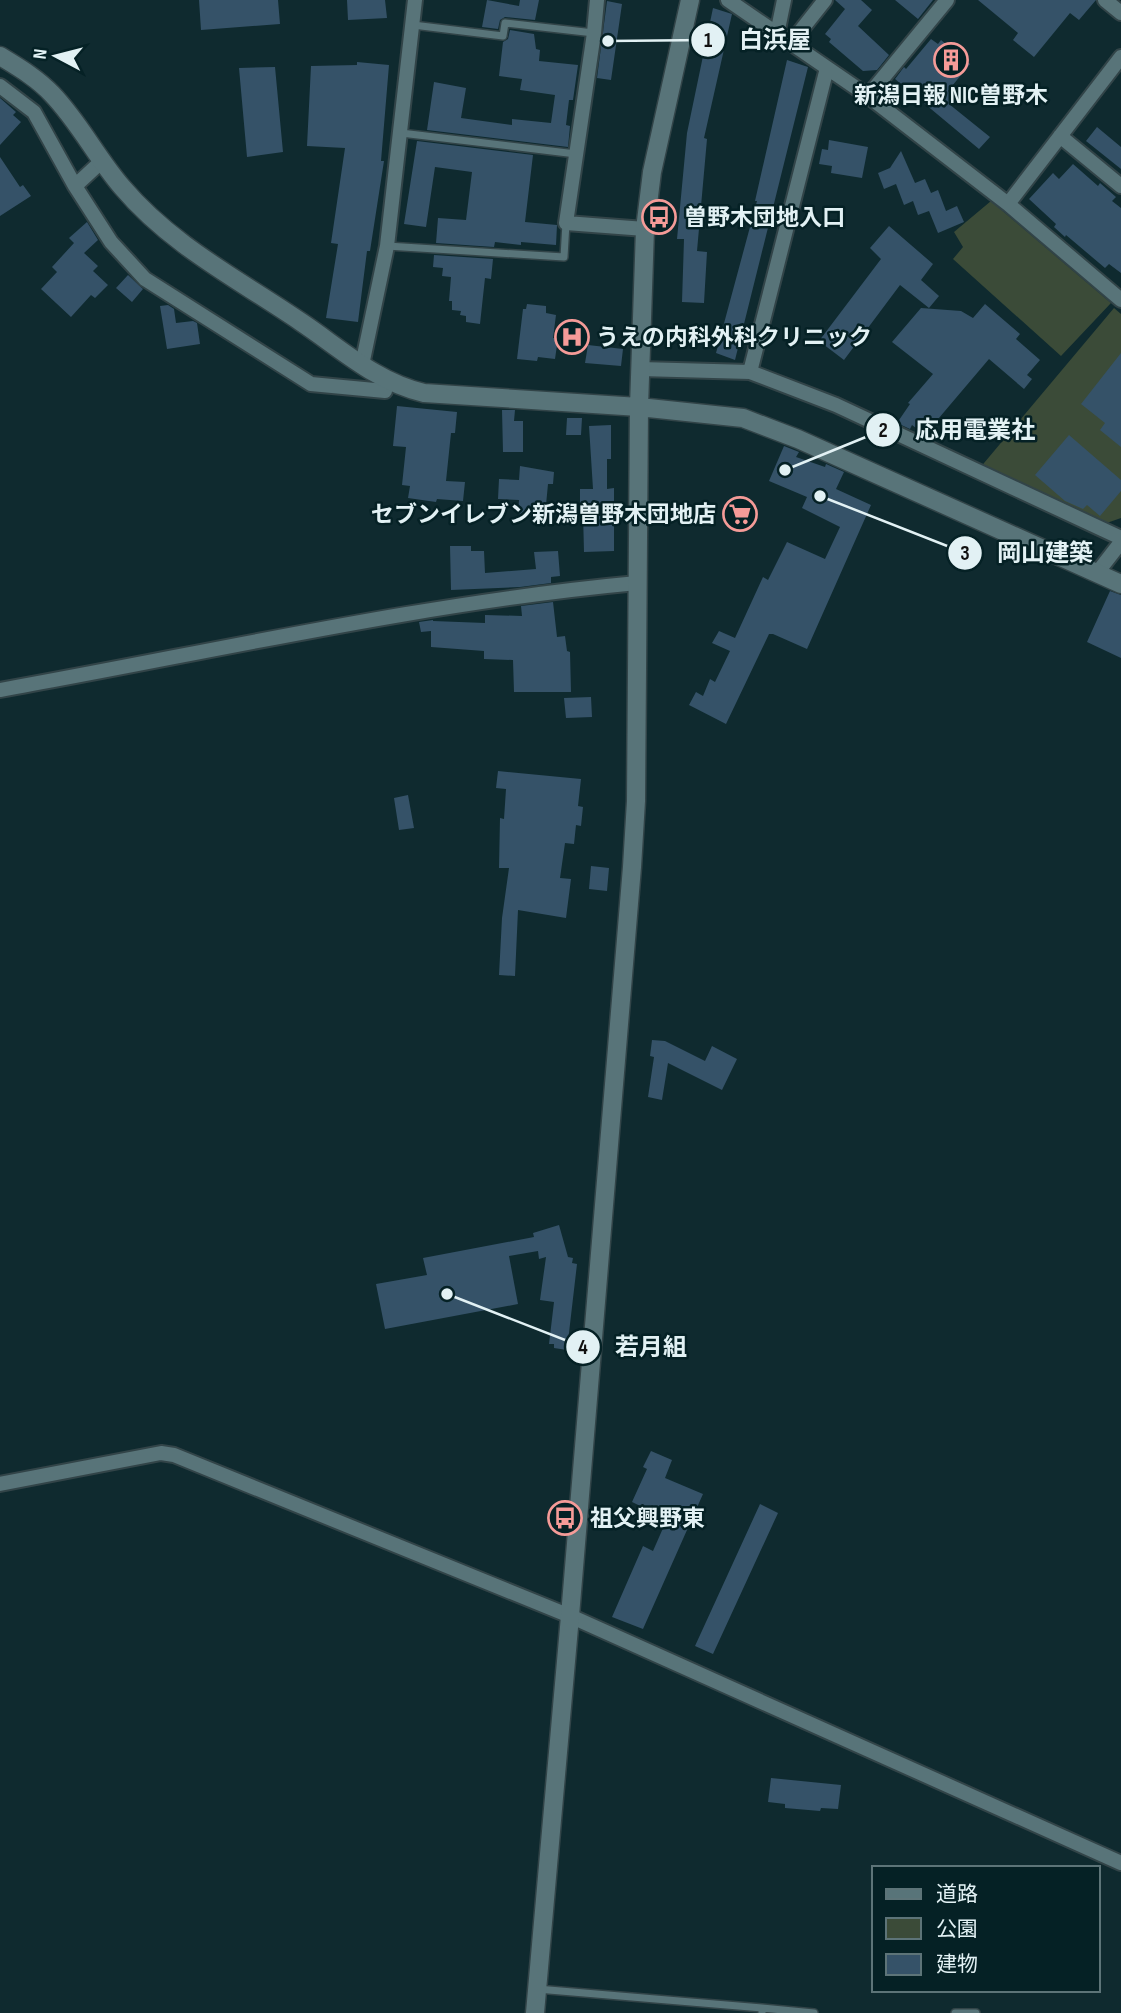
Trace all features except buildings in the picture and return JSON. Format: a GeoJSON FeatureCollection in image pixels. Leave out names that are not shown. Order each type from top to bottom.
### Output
{"type":"FeatureCollection","features":[{"type":"Feature","properties":{"kind":"street"},"geometry":{"type":"LineString","coordinates":[[362,365],[387,246],[415,0]]}},
{"type":"Feature","properties":{"kind":"street"},"geometry":{"type":"LineString","coordinates":[[597,0],[566,223],[645,229]]}},
{"type":"Feature","properties":{"kind":"street"},"geometry":{"type":"LineString","coordinates":[[535,2013],[632,867],[636,802],[639,407],[645,229],[652,172],[690,0]]}},
{"type":"Feature","properties":{"kind":"street"},"geometry":{"type":"LineString","coordinates":[[727,0],[868,96],[1008,204],[1121,300]]}},
{"type":"Feature","properties":{"kind":"street"},"geometry":{"type":"LineString","coordinates":[[777,34],[784,0]]}},
{"type":"Feature","properties":{"kind":"street"},"geometry":{"type":"LineString","coordinates":[[791,43],[825,0]]}},
{"type":"Feature","properties":{"kind":"street"},"geometry":{"type":"LineString","coordinates":[[868,96],[947,0]]}},
{"type":"Feature","properties":{"kind":"street"},"geometry":{"type":"LineString","coordinates":[[1105,0],[1121,13]]}},
{"type":"Feature","properties":{"kind":"street"},"geometry":{"type":"LineString","coordinates":[[0,56],[51,93],[122,187],[164,230],[202,259],[395,384],[424,393],[639,407],[743,418],[798,439],[1121,584]]}},
{"type":"Feature","properties":{"kind":"street"},"geometry":{"type":"LineString","coordinates":[[1008,204],[1119,63]]}},
{"type":"Feature","properties":{"kind":"street"},"geometry":{"type":"LineString","coordinates":[[750,372],[827,68]]}},
{"type":"Feature","properties":{"kind":"street"},"geometry":{"type":"LineString","coordinates":[[0,86],[34,112],[75,186],[111,242],[145,279],[311,384],[385,391]]}},
{"type":"Feature","properties":{"kind":"street"},"geometry":{"type":"LineString","coordinates":[[1060,136],[1121,186]]}},
{"type":"Feature","properties":{"kind":"street"},"geometry":{"type":"LineString","coordinates":[[75,186],[103,160]]}},
{"type":"Feature","properties":{"kind":"street"},"geometry":{"type":"LineString","coordinates":[[640,369],[750,372],[836,405],[1121,540],[1097,573]]}},
{"type":"Feature","properties":{"kind":"street"},"geometry":{"type":"LineString","coordinates":[[0,690],[407,614],[584,588],[637,583]]}},
{"type":"Feature","properties":{"kind":"street"},"geometry":{"type":"LineString","coordinates":[[0,1484],[161,1453],[174,1455],[570,1616],[1121,1863]]}},
{"type":"Feature","properties":{"kind":"lane"},"geometry":{"type":"LineString","coordinates":[[413,25],[503,36],[505,23],[594,33]]}},
{"type":"Feature","properties":{"kind":"lane"},"geometry":{"type":"LineString","coordinates":[[400,133],[577,154]]}},
{"type":"Feature","properties":{"kind":"lane"},"geometry":{"type":"LineString","coordinates":[[387,246],[564,257],[566,223]]}},
{"type":"Feature","properties":{"kind":"lane"},"geometry":{"type":"LineString","coordinates":[[537,1989],[814,2013]]}},
{"type":"Feature","properties":{"kind":"lane"},"geometry":{"type":"LineString","coordinates":[[955,2013],[976,2013]]}},
{"type":"Feature","properties":{"kind":"green space"},"geometry":{"type":"Polygon","coordinates":[[[991,201],[1111,303],[1061,356],[953,259],[963,247],[954,232],[991,201]]]}},
{"type":"Feature","properties":{"kind":"green space"},"geometry":{"type":"Polygon","coordinates":[[[1114,308],[1121,314],[1121,518],[1101,525],[979,469],[1114,308]]]}},
{"type":"Feature","properties":{"kind":"place","name":"白浜屋"},"geometry":{"type":"Point","coordinates":[608,41]}},
{"type":"Feature","properties":{"kind":"place","name":"新潟日報 NIC曽野木"},"geometry":{"type":"Point","coordinates":[951,60]}},
{"type":"Feature","properties":{"kind":"place","name":"曽野木団地入口"},"geometry":{"type":"Point","coordinates":[659,217]}},
{"type":"Feature","properties":{"kind":"place","name":"うえの内科外科クリニック"},"geometry":{"type":"Point","coordinates":[572,337]}},
{"type":"Feature","properties":{"kind":"place","name":"応用電業社"},"geometry":{"type":"Point","coordinates":[785,470]}},
{"type":"Feature","properties":{"kind":"place","name":"岡山建築"},"geometry":{"type":"Point","coordinates":[820,496]}},
{"type":"Feature","properties":{"kind":"place","name":"セブンイレブン新潟曽野木団地店"},"geometry":{"type":"Point","coordinates":[740,514]}},
{"type":"Feature","properties":{"kind":"place","name":"若月組"},"geometry":{"type":"Point","coordinates":[447,1294]}},
{"type":"Feature","properties":{"kind":"place","name":"祖父興野東"},"geometry":{"type":"Point","coordinates":[565,1518]}}]}
